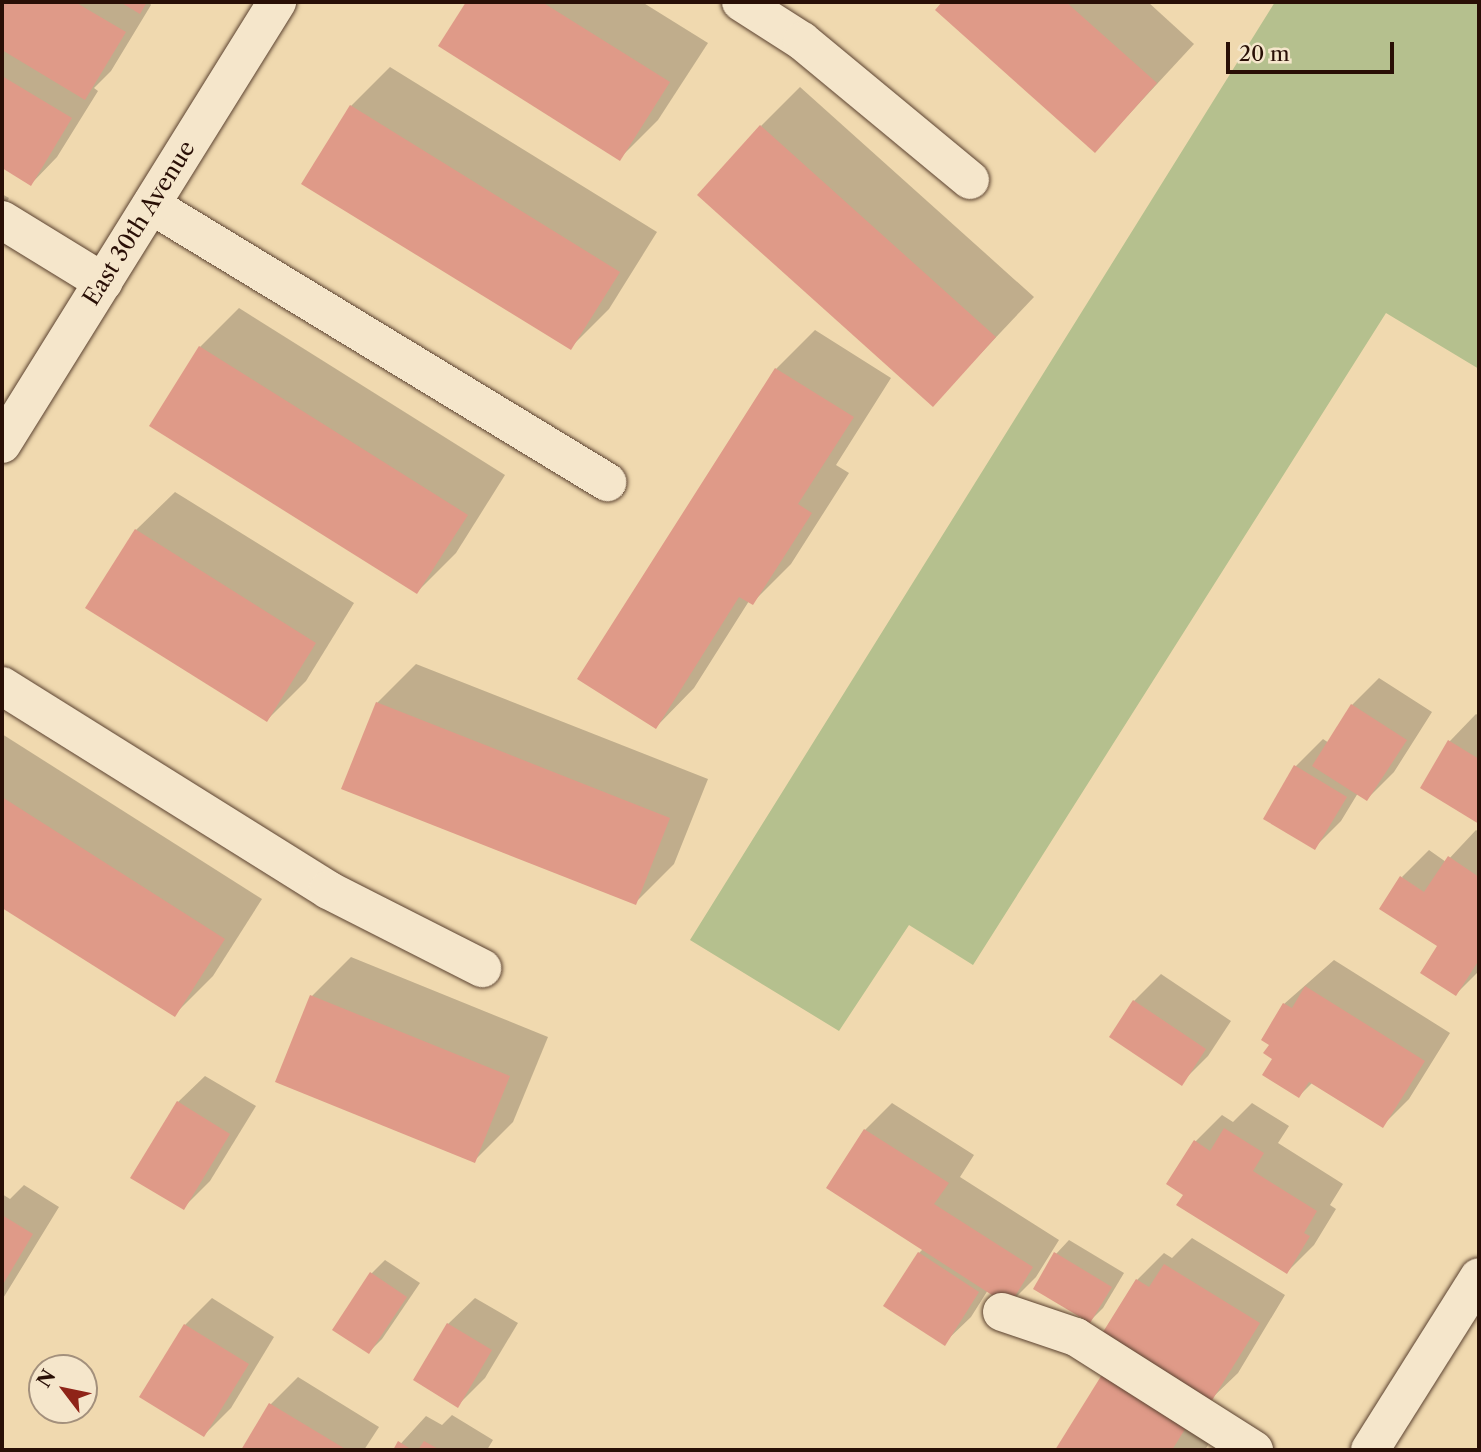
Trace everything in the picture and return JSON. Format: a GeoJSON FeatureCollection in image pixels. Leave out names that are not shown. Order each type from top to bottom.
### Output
{"type":"FeatureCollection","features":[{"type":"Feature","properties":{"kind":"street","name":"East 30th Avenue"},"geometry":{"type":"LineString","coordinates":[[2,444],[277,2]]}},
{"type":"Feature","properties":{"kind":"street"},"geometry":{"type":"LineString","coordinates":[[741,2],[802,41],[970,180]]}},
{"type":"Feature","properties":{"kind":"street"},"geometry":{"type":"LineString","coordinates":[[151,205],[607,482]]}},
{"type":"Feature","properties":{"kind":"street"},"geometry":{"type":"LineString","coordinates":[[2,220],[103,282]]}},
{"type":"Feature","properties":{"kind":"street"},"geometry":{"type":"LineString","coordinates":[[2,686],[328,890],[482,968]]}},
{"type":"Feature","properties":{"kind":"street"},"geometry":{"type":"LineString","coordinates":[[1370,1450],[1479,1277]]}},
{"type":"Feature","properties":{"kind":"street"},"geometry":{"type":"LineString","coordinates":[[1002,1312],[1076,1337],[1254,1450]]}},
{"type":"Feature","properties":{"kind":"green space"},"geometry":{"type":"Polygon","coordinates":[[[1275,2],[1479,2],[1479,369],[1386,313],[973,965],[909,925],[839,1031],[690,940],[1275,2]]]}},
{"type":"Feature","properties":{"kind":"building"},"geometry":{"type":"Polygon","coordinates":[[[2,2],[75,2],[126,32],[85,100],[2,50],[2,2]]]}},
{"type":"Feature","properties":{"kind":"building"},"geometry":{"type":"Polygon","coordinates":[[[120,2],[147,2],[140,14],[120,2]]]}},
{"type":"Feature","properties":{"kind":"building"},"geometry":{"type":"Polygon","coordinates":[[[466,2],[542,2],[670,82],[620,161],[438,46],[466,2]]]}},
{"type":"Feature","properties":{"kind":"building"},"geometry":{"type":"Polygon","coordinates":[[[942,2],[1066,2],[1157,83],[1095,153],[935,10],[942,2]]]}},
{"type":"Feature","properties":{"kind":"building"},"geometry":{"type":"Polygon","coordinates":[[[2,76],[72,118],[31,186],[2,168],[2,76]]]}},
{"type":"Feature","properties":{"kind":"building"},"geometry":{"type":"Polygon","coordinates":[[[350,105],[620,272],[571,350],[301,184],[350,105]]]}},
{"type":"Feature","properties":{"kind":"building"},"geometry":{"type":"Polygon","coordinates":[[[760,125],[996,337],[933,407],[697,195],[760,125]]]}},
{"type":"Feature","properties":{"kind":"building"},"geometry":{"type":"Polygon","coordinates":[[[199,346],[468,515],[417,594],[149,426],[199,346]]]}},
{"type":"Feature","properties":{"kind":"building"},"geometry":{"type":"Polygon","coordinates":[[[775,368],[854,417],[798,504],[812,513],[753,605],[739,597],[656,729],[577,679],[775,368]]]}},
{"type":"Feature","properties":{"kind":"building"},"geometry":{"type":"Polygon","coordinates":[[[135,529],[316,643],[267,722],[85,608],[135,529]]]}},
{"type":"Feature","properties":{"kind":"building"},"geometry":{"type":"Polygon","coordinates":[[[376,702],[670,818],[636,905],[341,789],[376,702]]]}},
{"type":"Feature","properties":{"kind":"building"},"geometry":{"type":"Polygon","coordinates":[[[1351,704],[1407,740],[1367,801],[1312,766],[1351,704]]]}},
{"type":"Feature","properties":{"kind":"building"},"geometry":{"type":"Polygon","coordinates":[[[1448,740],[1479,759],[1479,824],[1420,788],[1448,740]]]}},
{"type":"Feature","properties":{"kind":"building"},"geometry":{"type":"Polygon","coordinates":[[[1294,765],[1347,797],[1315,850],[1263,819],[1294,765]]]}},
{"type":"Feature","properties":{"kind":"building"},"geometry":{"type":"Polygon","coordinates":[[[2,797],[225,939],[175,1017],[2,908],[2,797]]]}},
{"type":"Feature","properties":{"kind":"building"},"geometry":{"type":"Polygon","coordinates":[[[1448,856],[1479,877],[1479,960],[1456,996],[1420,973],[1437,946],[1379,909],[1400,876],[1424,892],[1448,856]]]}},
{"type":"Feature","properties":{"kind":"building"},"geometry":{"type":"Polygon","coordinates":[[[1305,986],[1425,1061],[1383,1128],[1309,1082],[1299,1098],[1262,1075],[1272,1059],[1263,1053],[1269,1045],[1261,1040],[1283,1003],[1292,1008],[1305,986]]]}},
{"type":"Feature","properties":{"kind":"building"},"geometry":{"type":"Polygon","coordinates":[[[310,995],[510,1076],[475,1163],[275,1082],[310,995]]]}},
{"type":"Feature","properties":{"kind":"building"},"geometry":{"type":"Polygon","coordinates":[[[1133,1000],[1206,1049],[1182,1086],[1109,1037],[1133,1000]]]}},
{"type":"Feature","properties":{"kind":"building"},"geometry":{"type":"Polygon","coordinates":[[[177,1101],[230,1134],[184,1210],[130,1178],[177,1101]]]}},
{"type":"Feature","properties":{"kind":"building"},"geometry":{"type":"Polygon","coordinates":[[[1224,1128],[1264,1153],[1253,1171],[1317,1211],[1304,1233],[1310,1236],[1287,1274],[1176,1205],[1183,1195],[1166,1184],[1194,1140],[1210,1151],[1224,1128]]]}},
{"type":"Feature","properties":{"kind":"building"},"geometry":{"type":"Polygon","coordinates":[[[864,1129],[949,1183],[934,1204],[1033,1267],[1009,1306],[826,1188],[864,1129]]]}},
{"type":"Feature","properties":{"kind":"building"},"geometry":{"type":"Polygon","coordinates":[[[2,1215],[33,1234],[2,1286],[2,1215]]]}},
{"type":"Feature","properties":{"kind":"building"},"geometry":{"type":"Polygon","coordinates":[[[918,1252],[979,1292],[945,1346],[883,1306],[918,1252]]]}},
{"type":"Feature","properties":{"kind":"building"},"geometry":{"type":"Polygon","coordinates":[[[1054,1252],[1112,1287],[1090,1323],[1033,1289],[1054,1252]]]}},
{"type":"Feature","properties":{"kind":"building"},"geometry":{"type":"Polygon","coordinates":[[[1164,1264],[1260,1323],[1211,1402],[1098,1340],[1136,1279],[1149,1287],[1164,1264]]]}},
{"type":"Feature","properties":{"kind":"building"},"geometry":{"type":"Polygon","coordinates":[[[370,1272],[407,1297],[369,1354],[332,1330],[370,1272]]]}},
{"type":"Feature","properties":{"kind":"building"},"geometry":{"type":"Polygon","coordinates":[[[447,1323],[492,1350],[458,1408],[413,1380],[447,1323]]]}},
{"type":"Feature","properties":{"kind":"building"},"geometry":{"type":"Polygon","coordinates":[[[184,1324],[249,1364],[204,1437],[139,1397],[184,1324]]]}},
{"type":"Feature","properties":{"kind":"building"},"geometry":{"type":"Polygon","coordinates":[[[1103,1373],[1187,1426],[1172,1450],[1055,1450],[1103,1373]]]}},
{"type":"Feature","properties":{"kind":"building"},"geometry":{"type":"Polygon","coordinates":[[[269,1403],[347,1450],[241,1450],[269,1403]]]}},
{"type":"Feature","properties":{"kind":"building"},"geometry":{"type":"Polygon","coordinates":[[[398,1441],[412,1450],[393,1450],[398,1441]]]}},
{"type":"Feature","properties":{"kind":"building"},"geometry":{"type":"Polygon","coordinates":[[[424,1441],[440,1450],[418,1450],[424,1441]]]}}]}
